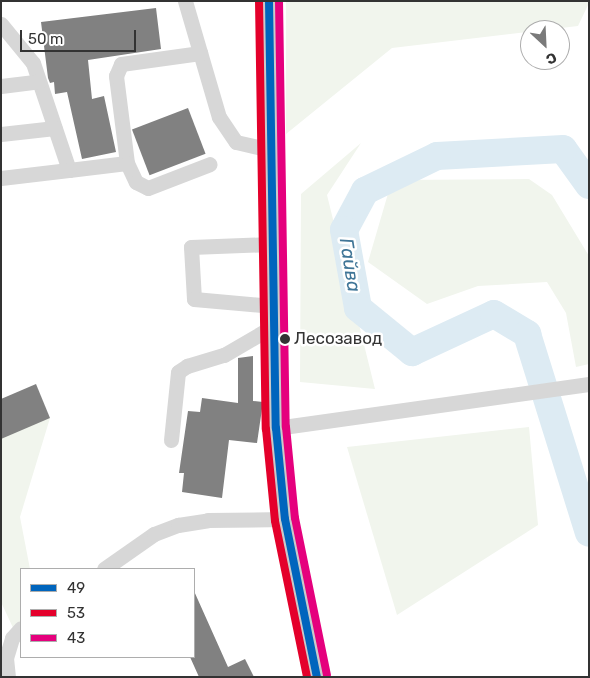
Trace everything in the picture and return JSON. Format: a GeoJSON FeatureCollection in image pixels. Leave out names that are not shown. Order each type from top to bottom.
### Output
{"type":"FeatureCollection","features":[{"type":"Feature","properties":{"kind":"main road"},"geometry":{"type":"LineString","coordinates":[[269,1],[272,327],[276,428],[285,519],[317,677]]}},
{"type":"Feature","properties":{"kind":"street"},"geometry":{"type":"LineString","coordinates":[[185,1],[219,117],[236,142],[270,150]]}},
{"type":"Feature","properties":{"kind":"street"},"geometry":{"type":"LineString","coordinates":[[1,24],[33,63],[69,170]]}},
{"type":"Feature","properties":{"kind":"street"},"geometry":{"type":"LineString","coordinates":[[200,53],[129,62],[117,70],[127,163],[136,182],[148,188],[210,164]]}},
{"type":"Feature","properties":{"kind":"street"},"geometry":{"type":"LineString","coordinates":[[1,86],[39,81]]}},
{"type":"Feature","properties":{"kind":"street"},"geometry":{"type":"LineString","coordinates":[[1,134],[55,128]]}},
{"type":"Feature","properties":{"kind":"street"},"geometry":{"type":"LineString","coordinates":[[1,178],[127,163]]}},
{"type":"Feature","properties":{"kind":"street"},"geometry":{"type":"LineString","coordinates":[[271,244],[191,246],[194,299],[272,306]]}},
{"type":"Feature","properties":{"kind":"street"},"geometry":{"type":"LineString","coordinates":[[171,440],[178,372],[187,366],[224,355],[272,327]]}},
{"type":"Feature","properties":{"kind":"street"},"geometry":{"type":"LineString","coordinates":[[276,428],[582,385]]}},
{"type":"Feature","properties":{"kind":"street"},"geometry":{"type":"LineString","coordinates":[[105,568],[154,534],[178,525],[208,520],[285,519]]}},
{"type":"Feature","properties":{"kind":"street"},"geometry":{"type":"LineString","coordinates":[[8,677],[6,658],[12,638],[20,629]]}},
{"type":"Feature","properties":{"kind":"shaded area"},"geometry":{"type":"Polygon","coordinates":[[[286,1],[589,1],[578,26],[570,27],[570,20],[520,20],[520,33],[392,48],[286,134],[286,1]]]}},
{"type":"Feature","properties":{"kind":"shaded area"},"geometry":{"type":"Polygon","coordinates":[[[361,143],[327,195],[375,389],[300,382],[301,194],[361,143]]]}},
{"type":"Feature","properties":{"kind":"shaded area"},"geometry":{"type":"Polygon","coordinates":[[[529,179],[552,195],[589,256],[589,364],[576,367],[566,313],[547,282],[478,286],[427,304],[368,262],[392,180],[529,179]]]}},
{"type":"Feature","properties":{"kind":"shaded area"},"geometry":{"type":"Polygon","coordinates":[[[50,418],[20,517],[30,568],[20,568],[20,643],[1,602],[1,427],[50,418]]]}},
{"type":"Feature","properties":{"kind":"shaded area"},"geometry":{"type":"Polygon","coordinates":[[[529,427],[538,525],[397,615],[347,447],[529,427]]]}},
{"type":"Feature","properties":{"kind":"building"},"geometry":{"type":"Polygon","coordinates":[[[156,8],[161,49],[88,60],[92,99],[104,96],[116,152],[82,159],[67,92],[55,94],[54,82],[50,83],[48,78],[41,22],[156,8]]]}},
{"type":"Feature","properties":{"kind":"building"},"geometry":{"type":"Polygon","coordinates":[[[188,108],[206,154],[150,175],[132,130],[188,108]]]}},
{"type":"Feature","properties":{"kind":"building"},"geometry":{"type":"Polygon","coordinates":[[[253,356],[253,401],[263,402],[257,443],[229,440],[222,498],[182,492],[184,473],[179,473],[188,411],[200,412],[202,398],[238,403],[238,358],[253,356]]]}},
{"type":"Feature","properties":{"kind":"building"},"geometry":{"type":"Polygon","coordinates":[[[36,384],[50,418],[1,439],[1,399],[36,384]]]}},
{"type":"Feature","properties":{"kind":"building"},"geometry":{"type":"Polygon","coordinates":[[[195,593],[228,667],[245,659],[254,677],[199,677],[190,658],[195,658],[195,593]]]}},
{"type":"Feature","properties":{"kind":"waterway","name":"Гайва"},"geometry":{"type":"LineString","coordinates":[[589,185],[563,149],[437,156],[365,191],[344,230],[358,308],[412,352],[494,314],[527,334],[589,533]]}},
{"type":"Feature","properties":{"kind":"transit line","name":"53"},"geometry":{"type":"LineString","coordinates":[[259,1],[266,429],[275,521],[307,677]]}},
{"type":"Feature","properties":{"kind":"transit line","name":"49"},"geometry":{"type":"LineString","coordinates":[[269,1],[276,428],[285,519],[317,677]]}},
{"type":"Feature","properties":{"kind":"transit line","name":"43"},"geometry":{"type":"LineString","coordinates":[[279,1],[286,427],[295,518],[327,675]]}},
{"type":"Feature","properties":{"kind":"place","name":"Лесозавод"},"geometry":{"type":"Point","coordinates":[285,339]}}]}
